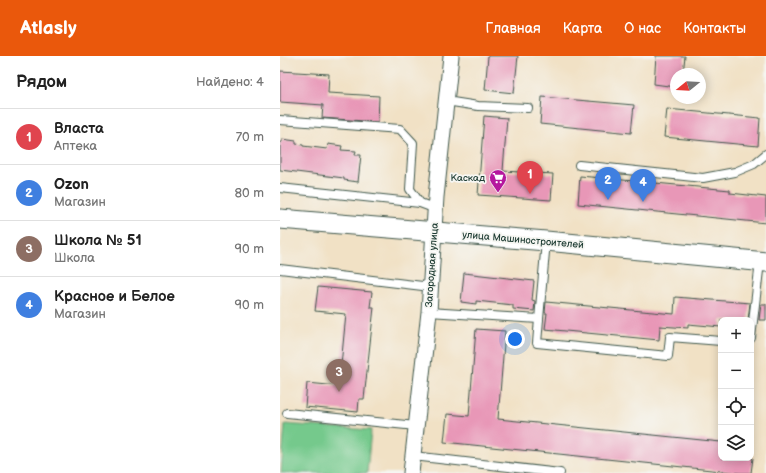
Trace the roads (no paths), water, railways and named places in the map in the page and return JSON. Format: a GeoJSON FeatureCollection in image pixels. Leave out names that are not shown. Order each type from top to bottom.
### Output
{"type":"FeatureCollection","features":[{"type":"Feature","properties":{"kind":"street","name":"Загородная улица"},"geometry":{"type":"LineString","coordinates":[[411,473],[429,312],[434,232],[451,56]]}},
{"type":"Feature","properties":{"kind":"street","name":"улица Машиностроителей"},"geometry":{"type":"LineString","coordinates":[[280,219],[763,262]]}},
{"type":"Feature","properties":{"kind":"lane"},"geometry":{"type":"LineString","coordinates":[[446,101],[478,106],[528,108]]}},
{"type":"Feature","properties":{"kind":"lane"},"geometry":{"type":"LineString","coordinates":[[280,120],[400,128],[412,142],[410,189],[420,203]]}},
{"type":"Feature","properties":{"kind":"lane"},"geometry":{"type":"LineString","coordinates":[[579,165],[703,178],[735,172],[754,164],[766,154]]}},
{"type":"Feature","properties":{"kind":"lane"},"geometry":{"type":"LineString","coordinates":[[280,188],[420,203],[436,209]]}},
{"type":"Feature","properties":{"kind":"lane"},"geometry":{"type":"LineString","coordinates":[[546,242],[537,343],[668,356],[670,337],[718,341]]}},
{"type":"Feature","properties":{"kind":"lane"},"geometry":{"type":"LineString","coordinates":[[754,319],[763,262]]}},
{"type":"Feature","properties":{"kind":"lane"},"geometry":{"type":"LineString","coordinates":[[280,269],[431,287]]}},
{"type":"Feature","properties":{"kind":"lane"},"geometry":{"type":"LineString","coordinates":[[429,312],[539,319]]}},
{"type":"Feature","properties":{"kind":"lane"},"geometry":{"type":"LineString","coordinates":[[287,413],[416,426]]}},
{"type":"Feature","properties":{"kind":"lane"},"geometry":{"type":"LineString","coordinates":[[413,456],[560,473]]}},
{"type":"Feature","properties":{"kind":"place","name":"Каскад"},"geometry":{"type":"Point","coordinates":[498,193]}},
{"type":"Feature","properties":{"kind":"place","name":"Власта"},"geometry":{"type":"Point","coordinates":[530,194]}},
{"type":"Feature","properties":{"kind":"place","name":"Ozon"},"geometry":{"type":"Point","coordinates":[608,200]}},
{"type":"Feature","properties":{"kind":"place","name":"Красное и Белое"},"geometry":{"type":"Point","coordinates":[643,202]}},
{"type":"Feature","properties":{"kind":"place","name":"Школа № 51"},"geometry":{"type":"Point","coordinates":[339,392]}}]}
